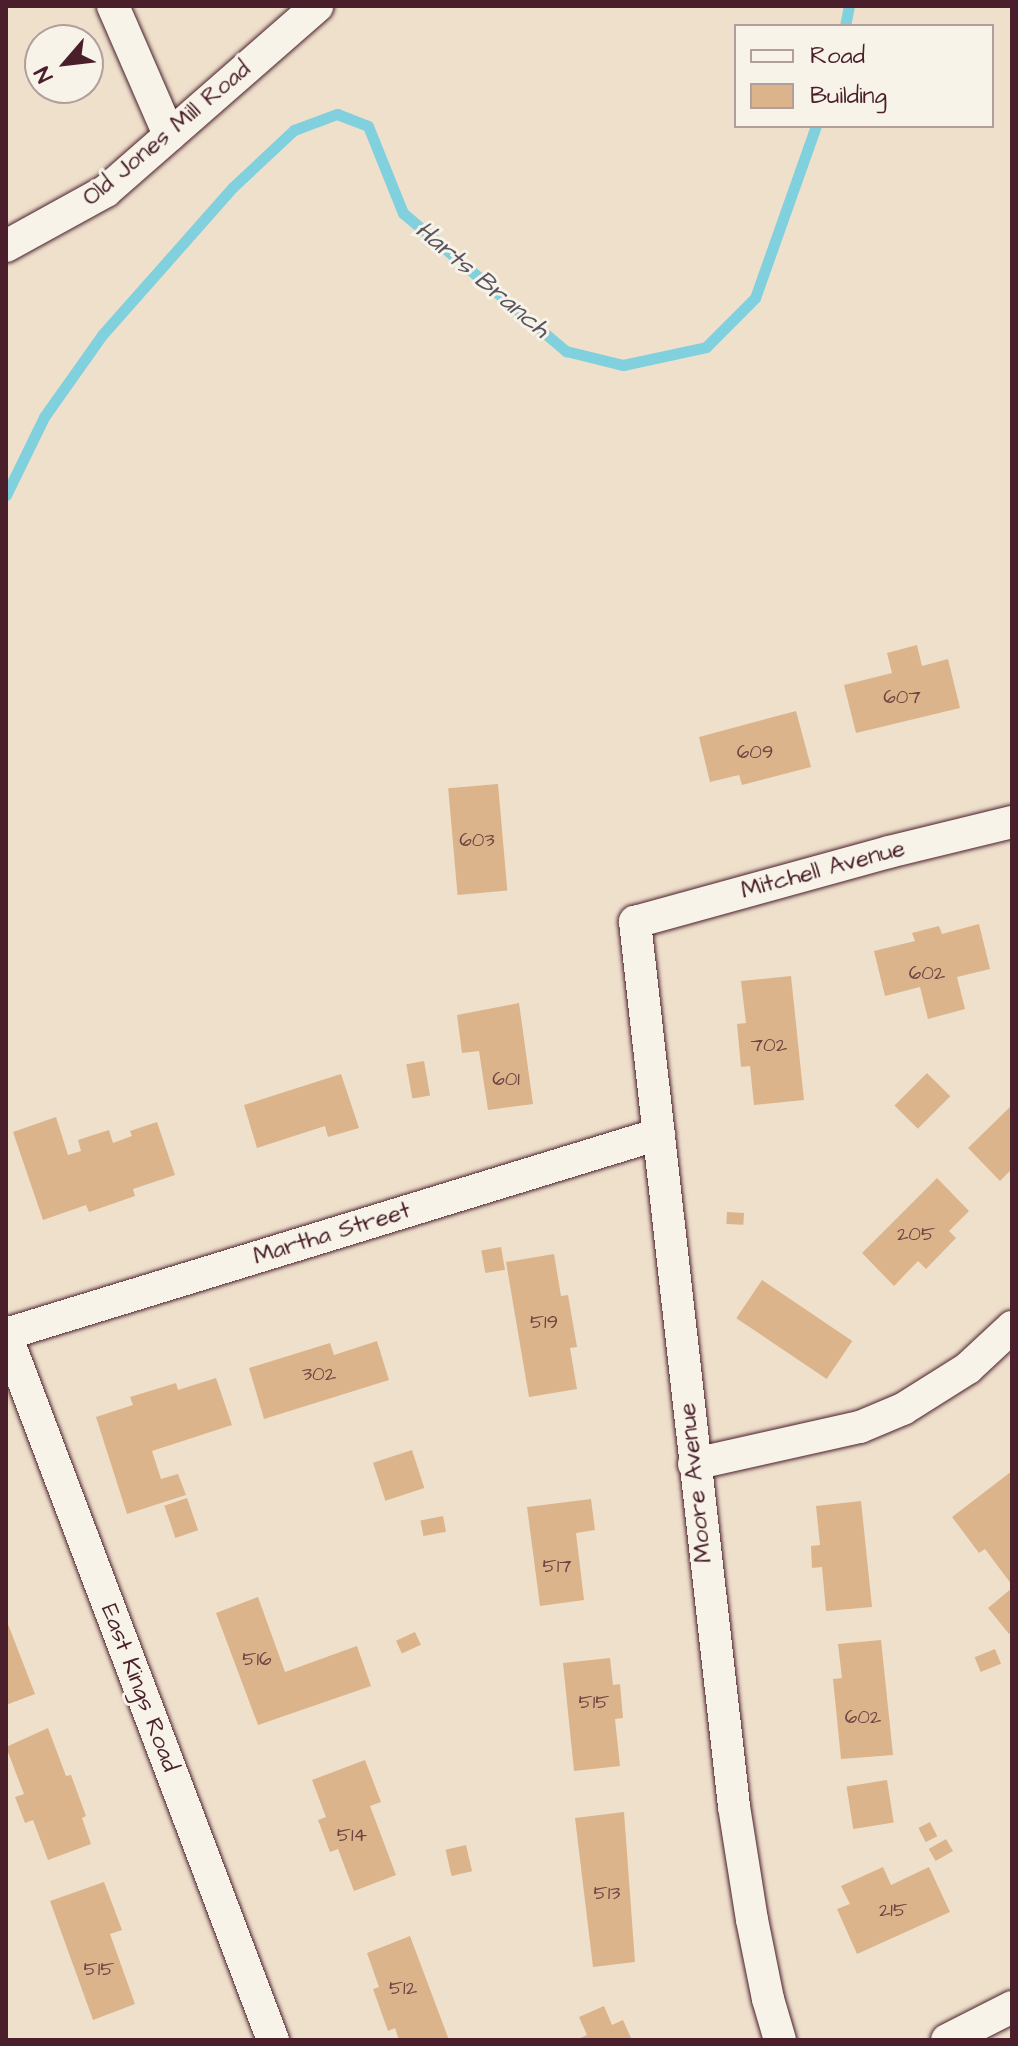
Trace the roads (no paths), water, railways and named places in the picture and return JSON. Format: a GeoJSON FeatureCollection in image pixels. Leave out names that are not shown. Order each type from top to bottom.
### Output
{"type":"FeatureCollection","features":[{"type":"Feature","properties":{"kind":"street"},"geometry":{"type":"LineString","coordinates":[[113,6],[169,135]]}},
{"type":"Feature","properties":{"kind":"street","name":"Old Jones Mill Road"},"geometry":{"type":"LineString","coordinates":[[6,246],[106,191],[317,6]]}},
{"type":"Feature","properties":{"kind":"street","name":"Mitchell Avenue"},"geometry":{"type":"LineString","coordinates":[[635,922],[889,852],[1012,822]]}},
{"type":"Feature","properties":{"kind":"street","name":"Moore Avenue"},"geometry":{"type":"LineString","coordinates":[[635,922],[734,1806],[752,1920],[780,2040]]}},
{"type":"Feature","properties":{"kind":"street","name":"Martha Street"},"geometry":{"type":"LineString","coordinates":[[6,1334],[659,1134]]}},
{"type":"Feature","properties":{"kind":"street"},"geometry":{"type":"LineString","coordinates":[[694,1464],[860,1427],[903,1409],[968,1368],[1012,1327]]}},
{"type":"Feature","properties":{"kind":"street","name":"East Kings Road"},"geometry":{"type":"LineString","coordinates":[[6,1334],[273,2040]]}},
{"type":"Feature","properties":{"kind":"street"},"geometry":{"type":"LineString","coordinates":[[947,2040],[1012,2007]]}},
{"type":"Feature","properties":{"kind":"waterway","name":"Harts Branch"},"geometry":{"type":"LineString","coordinates":[[845,24],[849,6]]}},
{"type":"Feature","properties":{"kind":"waterway","name":"Harts Branch"},"geometry":{"type":"LineString","coordinates":[[6,495],[44,417],[102,335],[233,187],[294,130],[337,114],[368,126],[403,213],[566,351],[623,365],[706,347],[755,298],[815,128]]}}]}
